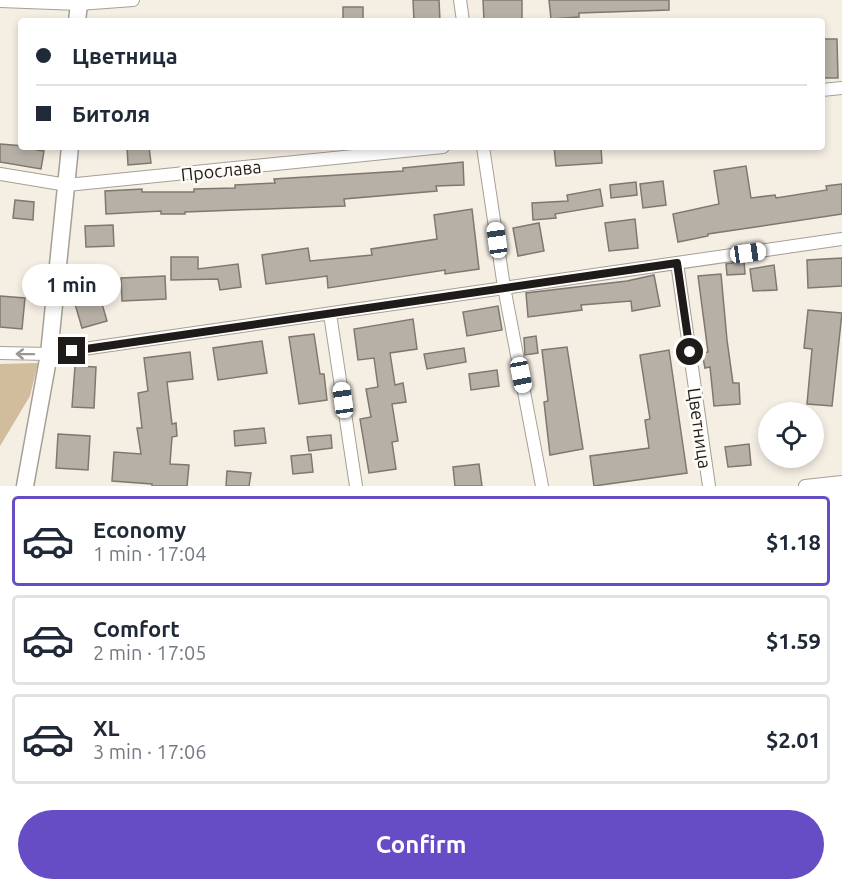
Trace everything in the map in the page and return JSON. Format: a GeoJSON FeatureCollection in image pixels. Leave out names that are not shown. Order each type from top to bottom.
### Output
{"type":"FeatureCollection","features":[{"type":"Feature","properties":{"kind":"street"},"geometry":{"type":"LineString","coordinates":[[0,1],[79,4],[133,0]]}},
{"type":"Feature","properties":{"kind":"street"},"geometry":{"type":"LineString","coordinates":[[460,0],[463,18]]}},
{"type":"Feature","properties":{"kind":"street"},"geometry":{"type":"LineString","coordinates":[[77,18],[79,4]]}},
{"type":"Feature","properties":{"kind":"street"},"geometry":{"type":"LineString","coordinates":[[825,90],[842,88]]}},
{"type":"Feature","properties":{"kind":"street"},"geometry":{"type":"LineString","coordinates":[[26,486],[49,354],[70,150]]}},
{"type":"Feature","properties":{"kind":"street","name":"Прослава"},"geometry":{"type":"LineString","coordinates":[[0,174],[67,185],[413,150]]}},
{"type":"Feature","properties":{"kind":"street"},"geometry":{"type":"LineString","coordinates":[[483,150],[504,287],[542,486]]}},
{"type":"Feature","properties":{"kind":"street"},"geometry":{"type":"LineString","coordinates":[[0,353],[49,354],[842,239]]}},
{"type":"Feature","properties":{"kind":"street","name":"Цветница"},"geometry":{"type":"LineString","coordinates":[[677,263],[709,486]]}},
{"type":"Feature","properties":{"kind":"street"},"geometry":{"type":"LineString","coordinates":[[330,314],[356,486]]}},
{"type":"Feature","properties":{"kind":"street"},"geometry":{"type":"LineString","coordinates":[[805,486],[842,482]]}},
{"type":"Feature","properties":{"kind":"shaded area"},"geometry":{"type":"Polygon","coordinates":[[[38,363],[30,396],[0,446],[0,364],[38,363]]]}},
{"type":"Feature","properties":{"kind":"building"},"geometry":{"type":"Polygon","coordinates":[[[413,0],[439,0],[440,18],[414,18],[413,0]]]}},
{"type":"Feature","properties":{"kind":"building"},"geometry":{"type":"Polygon","coordinates":[[[483,0],[522,0],[522,18],[484,18],[483,0]]]}},
{"type":"Feature","properties":{"kind":"building"},"geometry":{"type":"Polygon","coordinates":[[[549,0],[669,0],[669,10],[579,13],[579,17],[551,18],[549,0]]]}},
{"type":"Feature","properties":{"kind":"building"},"geometry":{"type":"Polygon","coordinates":[[[343,7],[363,7],[363,18],[343,18],[343,7]]]}},
{"type":"Feature","properties":{"kind":"building"},"geometry":{"type":"Polygon","coordinates":[[[825,39],[837,39],[838,78],[825,78],[825,39]]]}},
{"type":"Feature","properties":{"kind":"building"},"geometry":{"type":"Polygon","coordinates":[[[0,144],[18,145],[18,150],[44,151],[41,169],[0,162],[0,144]]]}},
{"type":"Feature","properties":{"kind":"building"},"geometry":{"type":"Polygon","coordinates":[[[127,150],[149,150],[151,163],[128,165],[127,150]]]}},
{"type":"Feature","properties":{"kind":"building"},"geometry":{"type":"Polygon","coordinates":[[[554,150],[601,150],[602,163],[556,166],[554,150]]]}},
{"type":"Feature","properties":{"kind":"building"},"geometry":{"type":"Polygon","coordinates":[[[463,162],[464,185],[436,186],[437,191],[344,199],[345,206],[185,212],[185,214],[161,214],[161,211],[106,214],[105,191],[142,189],[142,192],[194,192],[194,189],[235,188],[235,185],[275,183],[274,179],[403,171],[403,168],[463,162]]]}},
{"type":"Feature","properties":{"kind":"building"},"geometry":{"type":"Polygon","coordinates":[[[746,166],[751,198],[775,195],[776,198],[827,190],[826,186],[842,184],[842,214],[708,234],[708,236],[678,242],[673,214],[719,204],[714,171],[746,166]]]}},
{"type":"Feature","properties":{"kind":"building"},"geometry":{"type":"Polygon","coordinates":[[[663,181],[666,205],[643,208],[640,184],[663,181]]]}},
{"type":"Feature","properties":{"kind":"building"},"geometry":{"type":"Polygon","coordinates":[[[636,182],[637,195],[611,198],[610,185],[636,182]]]}},
{"type":"Feature","properties":{"kind":"building"},"geometry":{"type":"Polygon","coordinates":[[[600,189],[603,206],[555,214],[556,218],[533,220],[532,203],[568,201],[567,195],[600,189]]]}},
{"type":"Feature","properties":{"kind":"building"},"geometry":{"type":"Polygon","coordinates":[[[15,200],[34,202],[33,220],[13,218],[15,200]]]}},
{"type":"Feature","properties":{"kind":"building"},"geometry":{"type":"Polygon","coordinates":[[[472,209],[479,269],[445,274],[445,270],[328,288],[327,276],[266,284],[262,255],[308,248],[310,261],[372,255],[371,249],[437,239],[434,215],[472,209]]]}},
{"type":"Feature","properties":{"kind":"building"},"geometry":{"type":"Polygon","coordinates":[[[635,219],[638,248],[609,251],[605,223],[635,219]]]}},
{"type":"Feature","properties":{"kind":"building"},"geometry":{"type":"Polygon","coordinates":[[[539,223],[544,251],[518,256],[513,228],[539,223]]]}},
{"type":"Feature","properties":{"kind":"building"},"geometry":{"type":"Polygon","coordinates":[[[113,225],[114,246],[86,247],[85,226],[113,225]]]}},
{"type":"Feature","properties":{"kind":"building"},"geometry":{"type":"Polygon","coordinates":[[[171,257],[198,257],[198,269],[238,264],[241,287],[220,290],[218,279],[171,280],[171,257]]]}},
{"type":"Feature","properties":{"kind":"building"},"geometry":{"type":"Polygon","coordinates":[[[842,258],[842,286],[808,288],[807,260],[842,258]]]}},
{"type":"Feature","properties":{"kind":"building"},"geometry":{"type":"Polygon","coordinates":[[[744,261],[745,274],[727,275],[726,264],[744,261]]]}},
{"type":"Feature","properties":{"kind":"building"},"geometry":{"type":"Polygon","coordinates":[[[774,265],[777,290],[753,291],[750,269],[774,265]]]}},
{"type":"Feature","properties":{"kind":"building"},"geometry":{"type":"Polygon","coordinates":[[[721,274],[733,383],[739,383],[740,404],[714,406],[710,367],[705,368],[702,353],[708,352],[698,276],[721,274]]]}},
{"type":"Feature","properties":{"kind":"building"},"geometry":{"type":"Polygon","coordinates":[[[654,275],[660,306],[632,311],[631,301],[581,305],[582,310],[528,317],[526,293],[627,281],[654,275]]]}},
{"type":"Feature","properties":{"kind":"building"},"geometry":{"type":"Polygon","coordinates":[[[165,276],[166,299],[122,301],[121,278],[165,276]]]}},
{"type":"Feature","properties":{"kind":"building"},"geometry":{"type":"Polygon","coordinates":[[[0,296],[25,298],[22,329],[0,327],[0,296]]]}},
{"type":"Feature","properties":{"kind":"building"},"geometry":{"type":"Polygon","coordinates":[[[100,297],[107,321],[82,328],[75,304],[100,297]]]}},
{"type":"Feature","properties":{"kind":"building"},"geometry":{"type":"Polygon","coordinates":[[[498,306],[502,330],[467,336],[463,312],[498,306]]]}},
{"type":"Feature","properties":{"kind":"building"},"geometry":{"type":"Polygon","coordinates":[[[808,310],[842,313],[832,406],[824,405],[824,402],[807,402],[812,349],[804,348],[808,310]]]}},
{"type":"Feature","properties":{"kind":"building"},"geometry":{"type":"Polygon","coordinates":[[[413,319],[417,349],[390,353],[395,385],[403,383],[406,402],[392,404],[398,441],[392,442],[396,469],[369,473],[360,419],[371,417],[366,389],[378,387],[374,358],[358,360],[354,329],[413,319]]]}},
{"type":"Feature","properties":{"kind":"building"},"geometry":{"type":"Polygon","coordinates":[[[314,334],[320,374],[324,374],[327,400],[299,404],[289,337],[314,334]]]}},
{"type":"Feature","properties":{"kind":"building"},"geometry":{"type":"Polygon","coordinates":[[[536,336],[538,353],[525,355],[524,338],[536,336]]]}},
{"type":"Feature","properties":{"kind":"building"},"geometry":{"type":"Polygon","coordinates":[[[262,341],[267,373],[218,380],[213,348],[262,341]]]}},
{"type":"Feature","properties":{"kind":"building"},"geometry":{"type":"Polygon","coordinates":[[[567,347],[583,449],[550,455],[544,402],[548,401],[542,350],[567,347]]]}},
{"type":"Feature","properties":{"kind":"building"},"geometry":{"type":"Polygon","coordinates":[[[464,348],[466,362],[427,369],[424,354],[464,348]]]}},
{"type":"Feature","properties":{"kind":"building"},"geometry":{"type":"Polygon","coordinates":[[[669,350],[687,473],[594,486],[590,456],[649,448],[645,420],[650,419],[640,355],[669,350]]]}},
{"type":"Feature","properties":{"kind":"building"},"geometry":{"type":"Polygon","coordinates":[[[190,352],[193,379],[167,382],[172,424],[176,423],[177,436],[172,437],[170,464],[189,465],[187,486],[152,486],[152,484],[112,481],[114,452],[141,454],[137,428],[142,428],[138,393],[148,391],[144,358],[190,352]]]}},
{"type":"Feature","properties":{"kind":"building"},"geometry":{"type":"Polygon","coordinates":[[[75,366],[96,367],[94,408],[72,407],[75,366]]]}},
{"type":"Feature","properties":{"kind":"building"},"geometry":{"type":"Polygon","coordinates":[[[497,370],[499,386],[471,390],[469,374],[497,370]]]}},
{"type":"Feature","properties":{"kind":"building"},"geometry":{"type":"Polygon","coordinates":[[[264,428],[266,443],[235,446],[234,431],[264,428]]]}},
{"type":"Feature","properties":{"kind":"building"},"geometry":{"type":"Polygon","coordinates":[[[58,434],[90,436],[88,470],[56,468],[58,434]]]}},
{"type":"Feature","properties":{"kind":"building"},"geometry":{"type":"Polygon","coordinates":[[[331,435],[332,448],[309,451],[307,437],[331,435]]]}},
{"type":"Feature","properties":{"kind":"building"},"geometry":{"type":"Polygon","coordinates":[[[749,444],[751,465],[728,467],[725,447],[749,444]]]}},
{"type":"Feature","properties":{"kind":"building"},"geometry":{"type":"Polygon","coordinates":[[[311,454],[313,472],[293,474],[291,456],[311,454]]]}},
{"type":"Feature","properties":{"kind":"building"},"geometry":{"type":"Polygon","coordinates":[[[479,464],[482,486],[455,486],[453,467],[479,464]]]}},
{"type":"Feature","properties":{"kind":"building"},"geometry":{"type":"Polygon","coordinates":[[[227,471],[251,473],[249,486],[226,486],[227,471]]]}},
{"type":"Feature","properties":{"kind":"route"},"geometry":{"type":"LineString","coordinates":[[72,351],[677,263],[690,352]]}}]}
